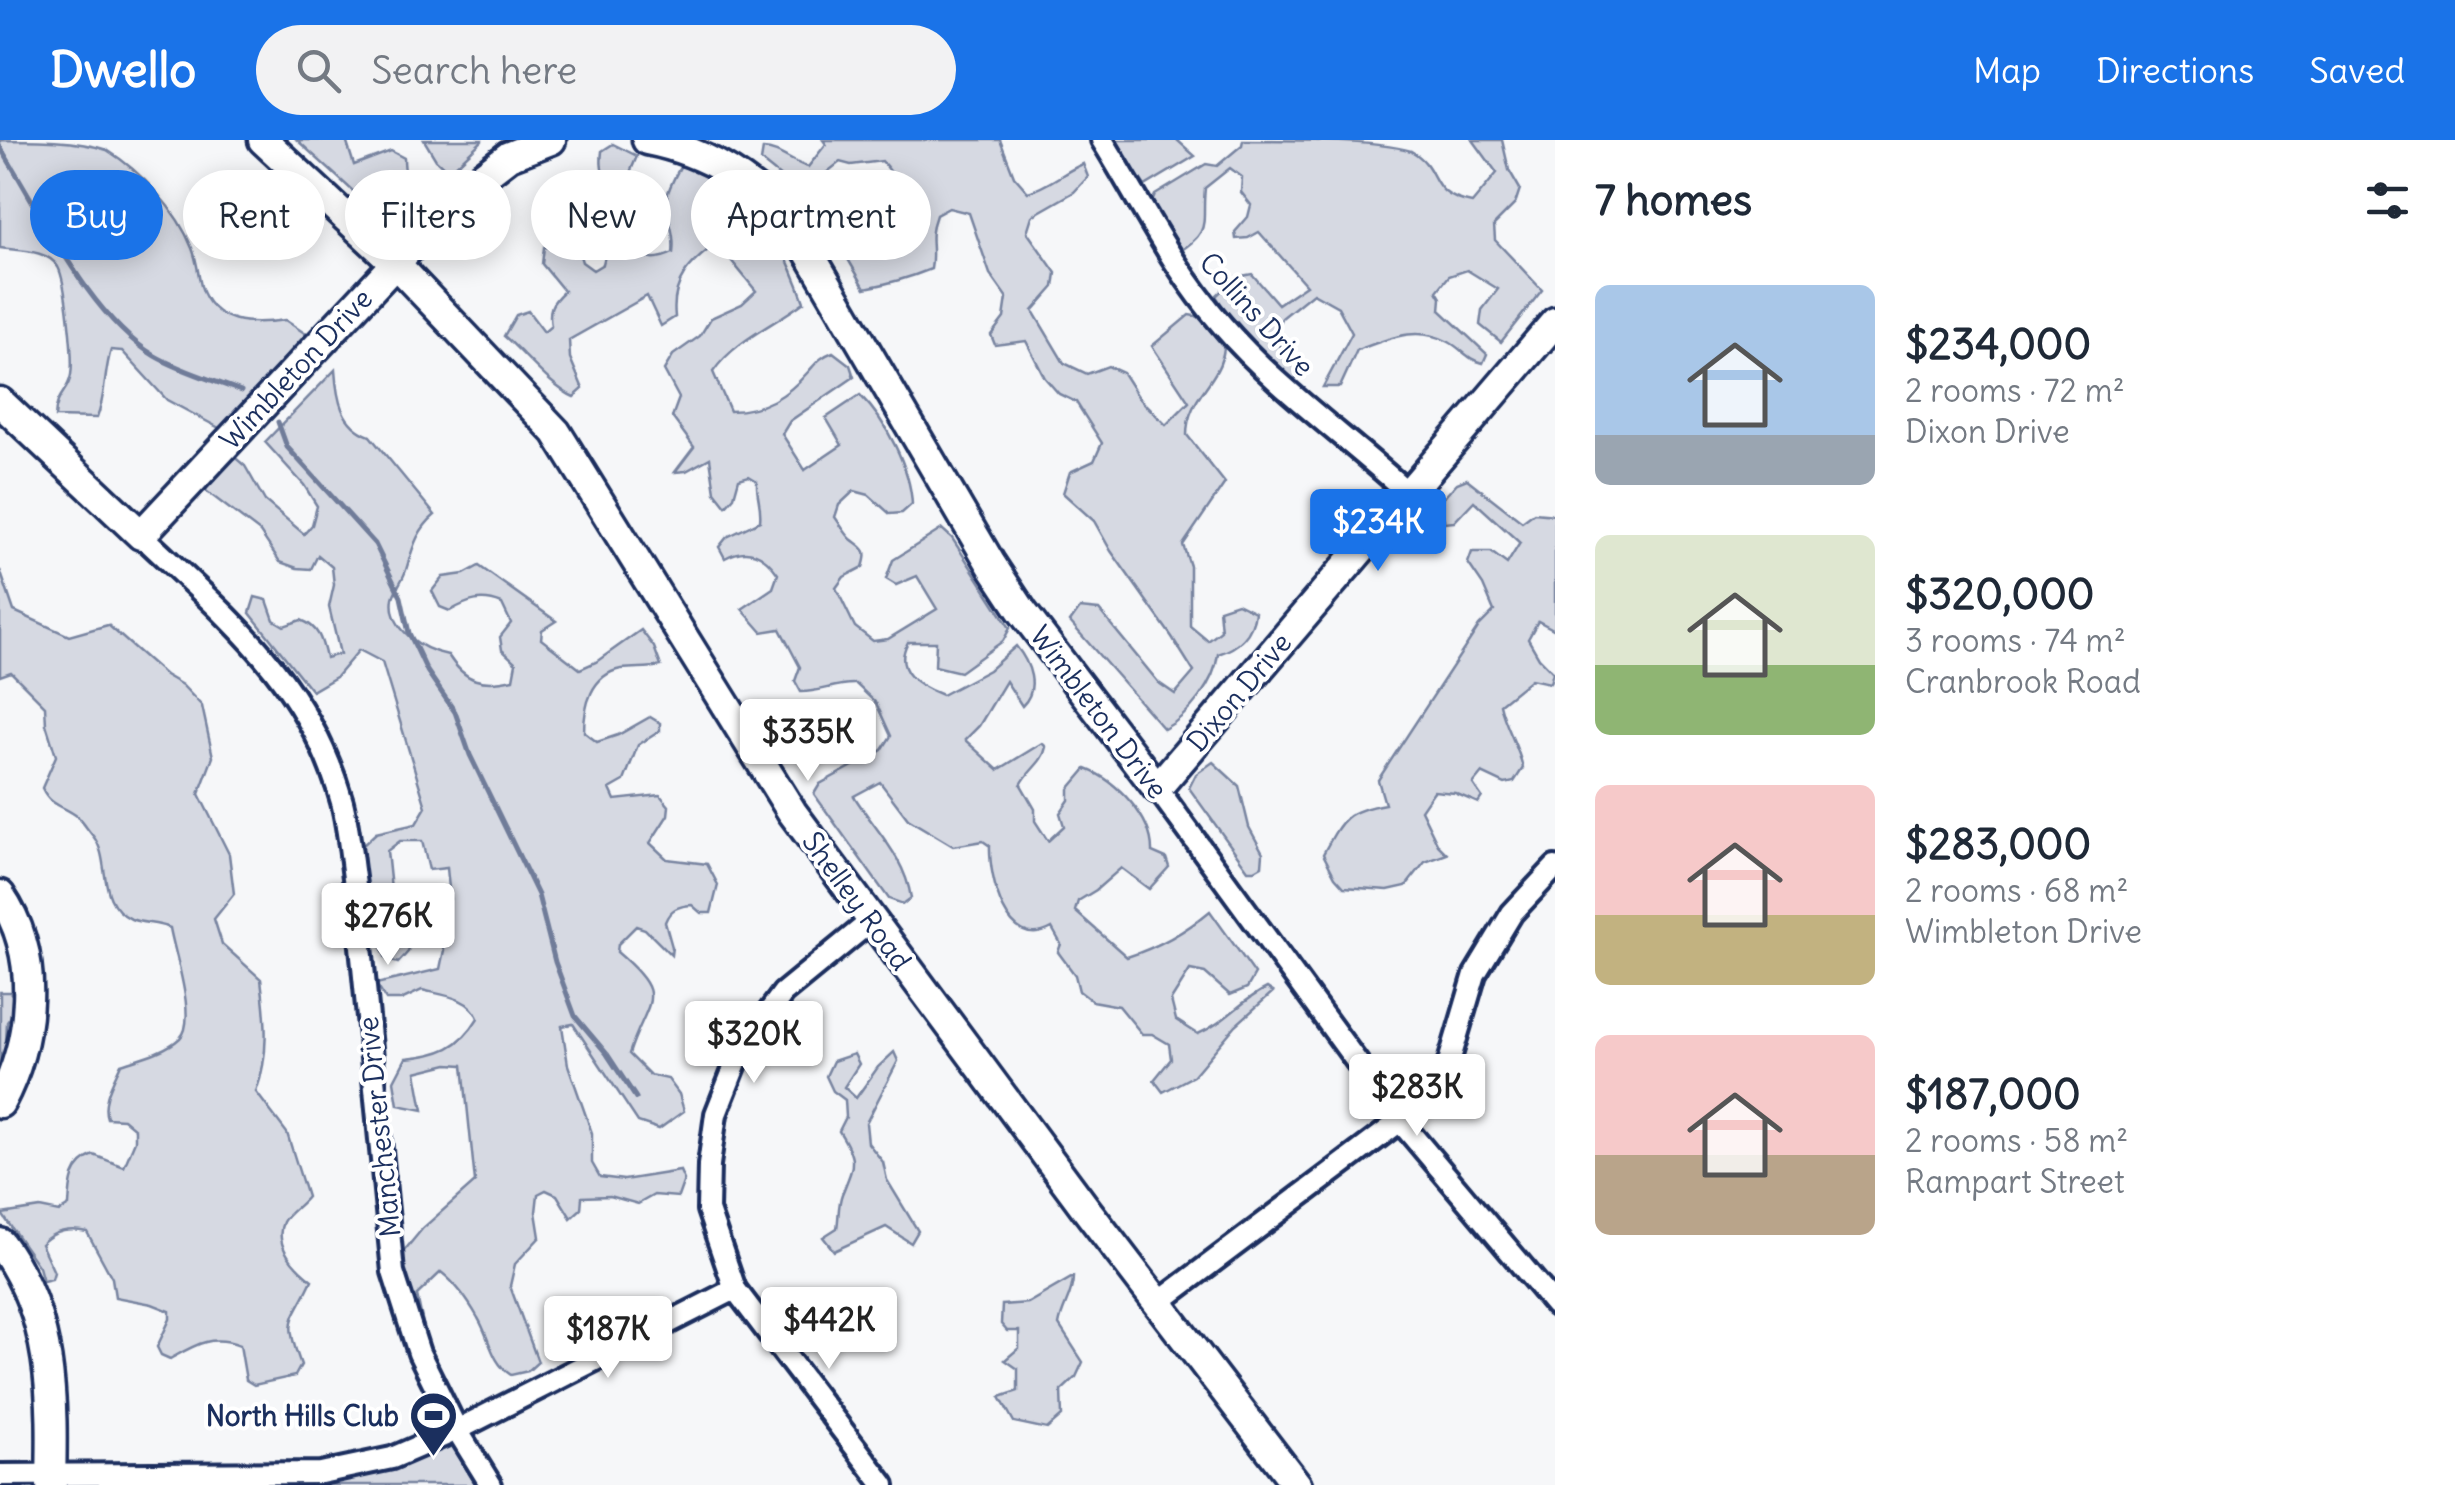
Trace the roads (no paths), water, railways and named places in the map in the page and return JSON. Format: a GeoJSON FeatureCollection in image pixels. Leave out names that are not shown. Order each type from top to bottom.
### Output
{"type":"FeatureCollection","features":[{"type":"Feature","properties":{"kind":"street","name":"Shelley Road"},"geometry":{"type":"LineString","coordinates":[[263,140],[394,263],[533,404],[564,442],[792,812],[1297,1485]]}},
{"type":"Feature","properties":{"kind":"street","name":"Wimbleton Drive"},"geometry":{"type":"LineString","coordinates":[[141,535],[462,192],[509,156],[551,140]]}},
{"type":"Feature","properties":{"kind":"street","name":"Wimbleton Drive"},"geometry":{"type":"LineString","coordinates":[[647,140],[684,149],[738,176],[762,194],[795,229],[1022,611],[1157,788],[1400,1121],[1555,1304]]}},
{"type":"Feature","properties":{"kind":"street","name":"Collins Drive"},"geometry":{"type":"LineString","coordinates":[[1102,140],[1174,262],[1222,325],[1296,399],[1409,494]]}},
{"type":"Feature","properties":{"kind":"street","name":"Dixon Drive"},"geometry":{"type":"LineString","coordinates":[[1157,788],[1555,322]]}},
{"type":"Feature","properties":{"kind":"street","name":"Manchester Drive"},"geometry":{"type":"LineString","coordinates":[[0,402],[266,655],[304,712],[334,778],[345,816],[353,873],[393,1272],[420,1353],[490,1485]]}},
{"type":"Feature","properties":{"kind":"street"},"geometry":{"type":"LineString","coordinates":[[1158,1303],[1400,1121],[1444,1079],[1475,974],[1512,913],[1555,867]]}},
{"type":"Feature","properties":{"kind":"street"},"geometry":{"type":"LineString","coordinates":[[0,894],[21,943],[28,1010],[21,1055],[0,1103]]}},
{"type":"Feature","properties":{"kind":"street"},"geometry":{"type":"LineString","coordinates":[[871,922],[782,993],[742,1048],[716,1114],[708,1210],[735,1288],[884,1485]]}},
{"type":"Feature","properties":{"kind":"street"},"geometry":{"type":"LineString","coordinates":[[0,1243],[22,1277],[44,1336],[51,1392],[51,1480]]}},
{"type":"Feature","properties":{"kind":"street"},"geometry":{"type":"LineString","coordinates":[[0,1474],[51,1480],[339,1471],[392,1458],[458,1430],[735,1288]]}},
{"type":"Feature","properties":{"kind":"waterway"},"geometry":{"type":"LineString","coordinates":[[0,147],[68,260],[108,315],[155,356],[241,391]]}},
{"type":"Feature","properties":{"kind":"waterway"},"geometry":{"type":"LineString","coordinates":[[278,422],[287,447],[375,544],[401,597],[409,633],[427,671],[455,712],[470,755],[538,895],[555,962],[575,1016],[636,1098]]}},
{"type":"Feature","properties":{"kind":"place","name":"North Hills Club"},"geometry":{"type":"Point","coordinates":[434,1458]}}]}
